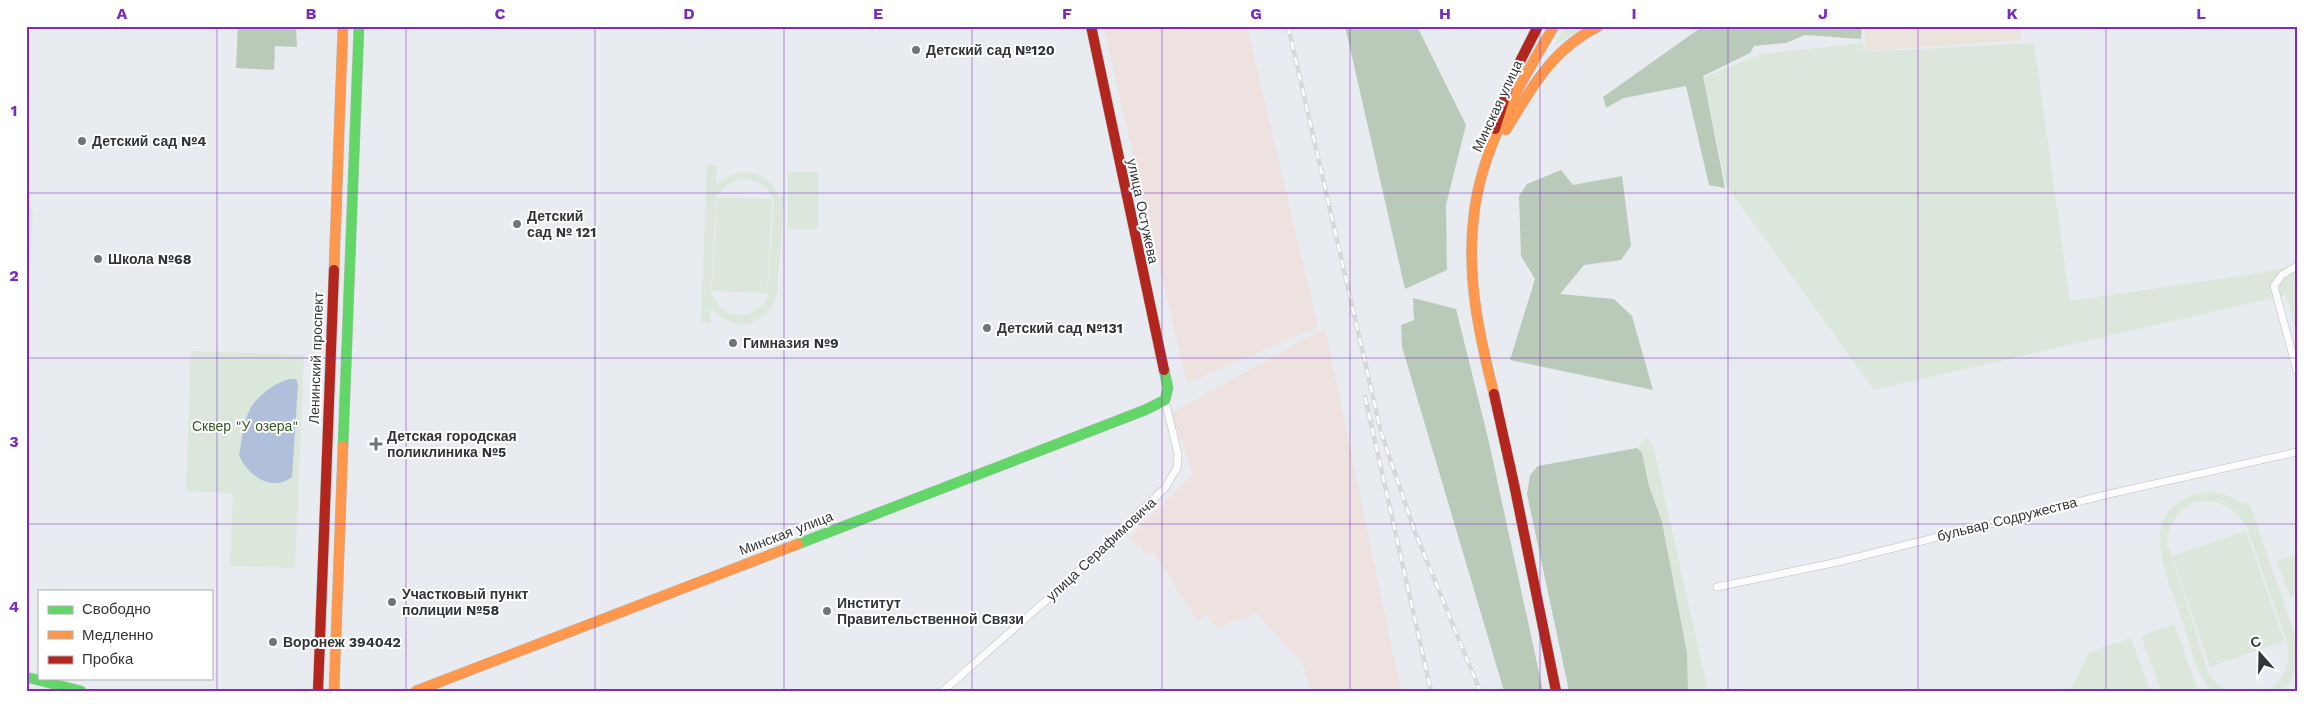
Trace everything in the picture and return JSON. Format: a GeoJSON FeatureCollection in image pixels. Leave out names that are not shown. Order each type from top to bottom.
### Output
{"type":"FeatureCollection","features":[{"type":"Feature","properties":{"kind":"street","name":"Ленинский проспект"},"geometry":{"type":"LineString","coordinates":[[318,691],[329,354],[343,26]]}},
{"type":"Feature","properties":{"kind":"street"},"geometry":{"type":"LineString","coordinates":[[334,691],[359,26]]}},
{"type":"Feature","properties":{"kind":"street","name":"улица Остужева"},"geometry":{"type":"LineString","coordinates":[[1091,26],[1168,388],[1165,400]]}},
{"type":"Feature","properties":{"kind":"street"},"geometry":{"type":"LineString","coordinates":[[1487,161],[1510,81],[1538,26]]}},
{"type":"Feature","properties":{"kind":"street","name":"Минская улица"},"geometry":{"type":"LineString","coordinates":[[1554,26],[1516,95],[1487,161],[1476,203],[1472,242],[1475,315],[1508,454],[1556,691]]}},
{"type":"Feature","properties":{"kind":"street"},"geometry":{"type":"LineString","coordinates":[[1487,161],[1552,58],[1576,38],[1598,26]]}},
{"type":"Feature","properties":{"kind":"street"},"geometry":{"type":"LineString","coordinates":[[2297,266],[2282,275],[2274,286],[2297,371]]}},
{"type":"Feature","properties":{"kind":"street","name":"Минская улица"},"geometry":{"type":"LineString","coordinates":[[416,691],[1145,410],[1165,400]]}},
{"type":"Feature","properties":{"kind":"street","name":"улица Серафимовича"},"geometry":{"type":"LineString","coordinates":[[943,691],[1066,583],[1165,488],[1177,468],[1178,454],[1165,400]]}},
{"type":"Feature","properties":{"kind":"street","name":"бульвар Содружества"},"geometry":{"type":"LineString","coordinates":[[1717,588],[1838,562],[2109,494],[2297,452]]}},
{"type":"Feature","properties":{"kind":"street"},"geometry":{"type":"LineString","coordinates":[[26,677],[81,691]]}},
{"type":"Feature","properties":{"kind":"shaded area"},"geometry":{"type":"Polygon","coordinates":[[[1103,26],[1247,26],[1318,327],[1187,383],[1103,26]]]}},
{"type":"Feature","properties":{"kind":"shaded area"},"geometry":{"type":"Polygon","coordinates":[[[1864,26],[2021,26],[2021,40],[1866,51],[1864,26]]]}},
{"type":"Feature","properties":{"kind":"shaded area"},"geometry":{"type":"Polygon","coordinates":[[[1325,328],[1401,691],[1311,691],[1302,662],[1257,614],[1215,628],[1208,615],[1197,621],[1153,551],[1146,556],[1140,546],[1137,547],[1129,538],[1193,474],[1171,413],[1325,328]]]}},
{"type":"Feature","properties":{"kind":"green space"},"geometry":{"type":"Polygon","coordinates":[[[238,26],[296,26],[297,47],[275,46],[274,70],[236,68],[238,26]]]}},
{"type":"Feature","properties":{"kind":"green space"},"geometry":{"type":"Polygon","coordinates":[[[1345,26],[1417,26],[1466,125],[1446,205],[1447,270],[1405,289],[1345,26]]]}},
{"type":"Feature","properties":{"kind":"green space"},"geometry":{"type":"Polygon","coordinates":[[[1565,26],[1587,26],[1554,46],[1565,26]]]}},
{"type":"Feature","properties":{"kind":"green space"},"geometry":{"type":"Polygon","coordinates":[[[1703,26],[1862,26],[1861,39],[1805,35],[1786,43],[1754,46],[1750,53],[1703,76],[1725,188],[1709,185],[1686,86],[1624,98],[1606,108],[1603,97],[1703,26]]]}},
{"type":"Feature","properties":{"kind":"green space"},"geometry":{"type":"Polygon","coordinates":[[[1863,43],[1863,52],[2034,43],[2070,301],[2260,273],[2297,264],[2297,335],[2286,295],[1874,390],[1726,185],[1703,78],[1761,54],[1863,43]]]}},
{"type":"Feature","properties":{"kind":"green space"},"geometry":{"type":"Polygon","coordinates":[[[707,165],[717,166],[716,185],[733,174],[742,172],[759,175],[774,187],[779,197],[784,197],[777,293],[773,305],[764,316],[749,324],[741,325],[722,318],[711,308],[710,323],[701,322],[707,165]],[[740,179],[727,185],[716,197],[711,291],[715,301],[721,308],[736,315],[752,312],[767,300],[774,201],[772,195],[765,187],[746,179],[740,179]]]}},
{"type":"Feature","properties":{"kind":"green space"},"geometry":{"type":"Polygon","coordinates":[[[1561,170],[1573,185],[1622,176],[1631,246],[1621,260],[1584,265],[1560,294],[1614,299],[1632,316],[1653,390],[1510,360],[1535,279],[1521,256],[1519,196],[1527,184],[1561,170]]]}},
{"type":"Feature","properties":{"kind":"green space"},"geometry":{"type":"Polygon","coordinates":[[[788,172],[818,172],[818,229],[788,229],[788,172]]]}},
{"type":"Feature","properties":{"kind":"green space"},"geometry":{"type":"Polygon","coordinates":[[[26,197],[33,212],[28,296],[26,301],[26,197]]]}},
{"type":"Feature","properties":{"kind":"green space"},"geometry":{"type":"Polygon","coordinates":[[[717,198],[772,199],[767,293],[712,291],[717,198]]]}},
{"type":"Feature","properties":{"kind":"green space"},"geometry":{"type":"Polygon","coordinates":[[[1413,298],[1456,309],[1488,438],[1543,691],[1504,691],[1402,347],[1401,325],[1414,320],[1413,298]]]}},
{"type":"Feature","properties":{"kind":"green space","name":"Сквер \"У озера\""},"geometry":{"type":"Polygon","coordinates":[[[191,351],[304,355],[295,568],[230,566],[233,493],[186,491],[191,351]]]}},
{"type":"Feature","properties":{"kind":"green space"},"geometry":{"type":"Polygon","coordinates":[[[1646,438],[1653,445],[1708,691],[1688,691],[1687,653],[1662,522],[1649,486],[1642,454],[1637,448],[1646,438]]]}},
{"type":"Feature","properties":{"kind":"green space"},"geometry":{"type":"Polygon","coordinates":[[[1637,448],[1642,453],[1649,486],[1662,522],[1687,653],[1688,691],[1569,691],[1527,494],[1530,475],[1538,466],[1637,448]]]}},
{"type":"Feature","properties":{"kind":"green space"},"geometry":{"type":"Polygon","coordinates":[[[2213,491],[2234,498],[2243,504],[2249,502],[2297,641],[2294,674],[2287,686],[2280,691],[2266,691],[2278,682],[2285,670],[2288,657],[2287,642],[2247,528],[2237,515],[2225,506],[2213,501],[2200,501],[2189,505],[2179,514],[2171,526],[2167,542],[2209,675],[2228,691],[2212,691],[2197,667],[2162,560],[2160,540],[2162,523],[2171,509],[2187,498],[2213,491]]]}},
{"type":"Feature","properties":{"kind":"green space"},"geometry":{"type":"Polygon","coordinates":[[[2246,531],[2284,641],[2210,667],[2172,556],[2246,531]]]}},
{"type":"Feature","properties":{"kind":"green space"},"geometry":{"type":"Polygon","coordinates":[[[2297,554],[2297,594],[2290,597],[2277,561],[2297,554]]]}},
{"type":"Feature","properties":{"kind":"green space"},"geometry":{"type":"Polygon","coordinates":[[[2174,624],[2197,687],[2187,691],[2161,691],[2141,636],[2174,624]]]}},
{"type":"Feature","properties":{"kind":"green space"},"geometry":{"type":"Polygon","coordinates":[[[2131,638],[2150,691],[2070,691],[2089,652],[2131,638]]]}},
{"type":"Feature","properties":{"kind":"water"},"geometry":{"type":"Polygon","coordinates":[[[290,379],[296,379],[298,385],[292,477],[276,483],[269,482],[254,475],[239,455],[243,431],[250,409],[257,399],[273,386],[290,379]]]}},
{"type":"Feature","properties":{"kind":"railway"},"geometry":{"type":"LineString","coordinates":[[1288,26],[1381,432],[1415,532],[1480,691]]}},
{"type":"Feature","properties":{"kind":"railway"},"geometry":{"type":"LineString","coordinates":[[1365,397],[1431,691]]}},
{"type":"Feature","properties":{"kind":"traffic: fast"},"geometry":{"type":"LineString","coordinates":[[343,446],[359,26]]}},
{"type":"Feature","properties":{"kind":"traffic: fast"},"geometry":{"type":"LineString","coordinates":[[798,544],[1145,410],[1165,400],[1168,388],[1164,370]]}},
{"type":"Feature","properties":{"kind":"traffic: fast"},"geometry":{"type":"LineString","coordinates":[[26,677],[81,691]]}},
{"type":"Feature","properties":{"kind":"traffic: slow"},"geometry":{"type":"LineString","coordinates":[[334,270],[343,26]]}},
{"type":"Feature","properties":{"kind":"traffic: slow"},"geometry":{"type":"LineString","coordinates":[[1494,394],[1483,350],[1473,282],[1472,237],[1478,189],[1485,164],[1504,116],[1554,26]]}},
{"type":"Feature","properties":{"kind":"traffic: slow"},"geometry":{"type":"LineString","coordinates":[[1506,130],[1534,84],[1545,70],[1568,46],[1599,26]]}},
{"type":"Feature","properties":{"kind":"traffic: slow"},"geometry":{"type":"LineString","coordinates":[[334,691],[343,446]]}},
{"type":"Feature","properties":{"kind":"traffic: slow"},"geometry":{"type":"LineString","coordinates":[[416,691],[798,544]]}},
{"type":"Feature","properties":{"kind":"traffic: jam"},"geometry":{"type":"LineString","coordinates":[[1091,26],[1164,370]]}},
{"type":"Feature","properties":{"kind":"traffic: jam"},"geometry":{"type":"LineString","coordinates":[[1495,129],[1510,81],[1538,26]]}},
{"type":"Feature","properties":{"kind":"traffic: jam"},"geometry":{"type":"LineString","coordinates":[[318,691],[334,270]]}},
{"type":"Feature","properties":{"kind":"traffic: jam"},"geometry":{"type":"LineString","coordinates":[[1494,394],[1556,691]]}},
{"type":"Feature","properties":{"kind":"place","name":"Детский сад №120"},"geometry":{"type":"Point","coordinates":[916,50]}},
{"type":"Feature","properties":{"kind":"place","name":"Детский сад №4"},"geometry":{"type":"Point","coordinates":[82,141]}},
{"type":"Feature","properties":{"kind":"place","name":"Детский сад № 121"},"geometry":{"type":"Point","coordinates":[517,224]}},
{"type":"Feature","properties":{"kind":"place","name":"Школа №68"},"geometry":{"type":"Point","coordinates":[98,259]}},
{"type":"Feature","properties":{"kind":"place","name":"Детский сад №131"},"geometry":{"type":"Point","coordinates":[987,328]}},
{"type":"Feature","properties":{"kind":"place","name":"Гимназия №9"},"geometry":{"type":"Point","coordinates":[733,343]}},
{"type":"Feature","properties":{"kind":"place","name":"Детская городская поликлиника №5"},"geometry":{"type":"Point","coordinates":[376,444]}},
{"type":"Feature","properties":{"kind":"place","name":"Участковый пункт полиции №58"},"geometry":{"type":"Point","coordinates":[392,602]}},
{"type":"Feature","properties":{"kind":"place","name":"Институт Правительственной Связи"},"geometry":{"type":"Point","coordinates":[827,611]}},
{"type":"Feature","properties":{"kind":"place","name":"Воронеж 394042"},"geometry":{"type":"Point","coordinates":[273,642]}}]}
